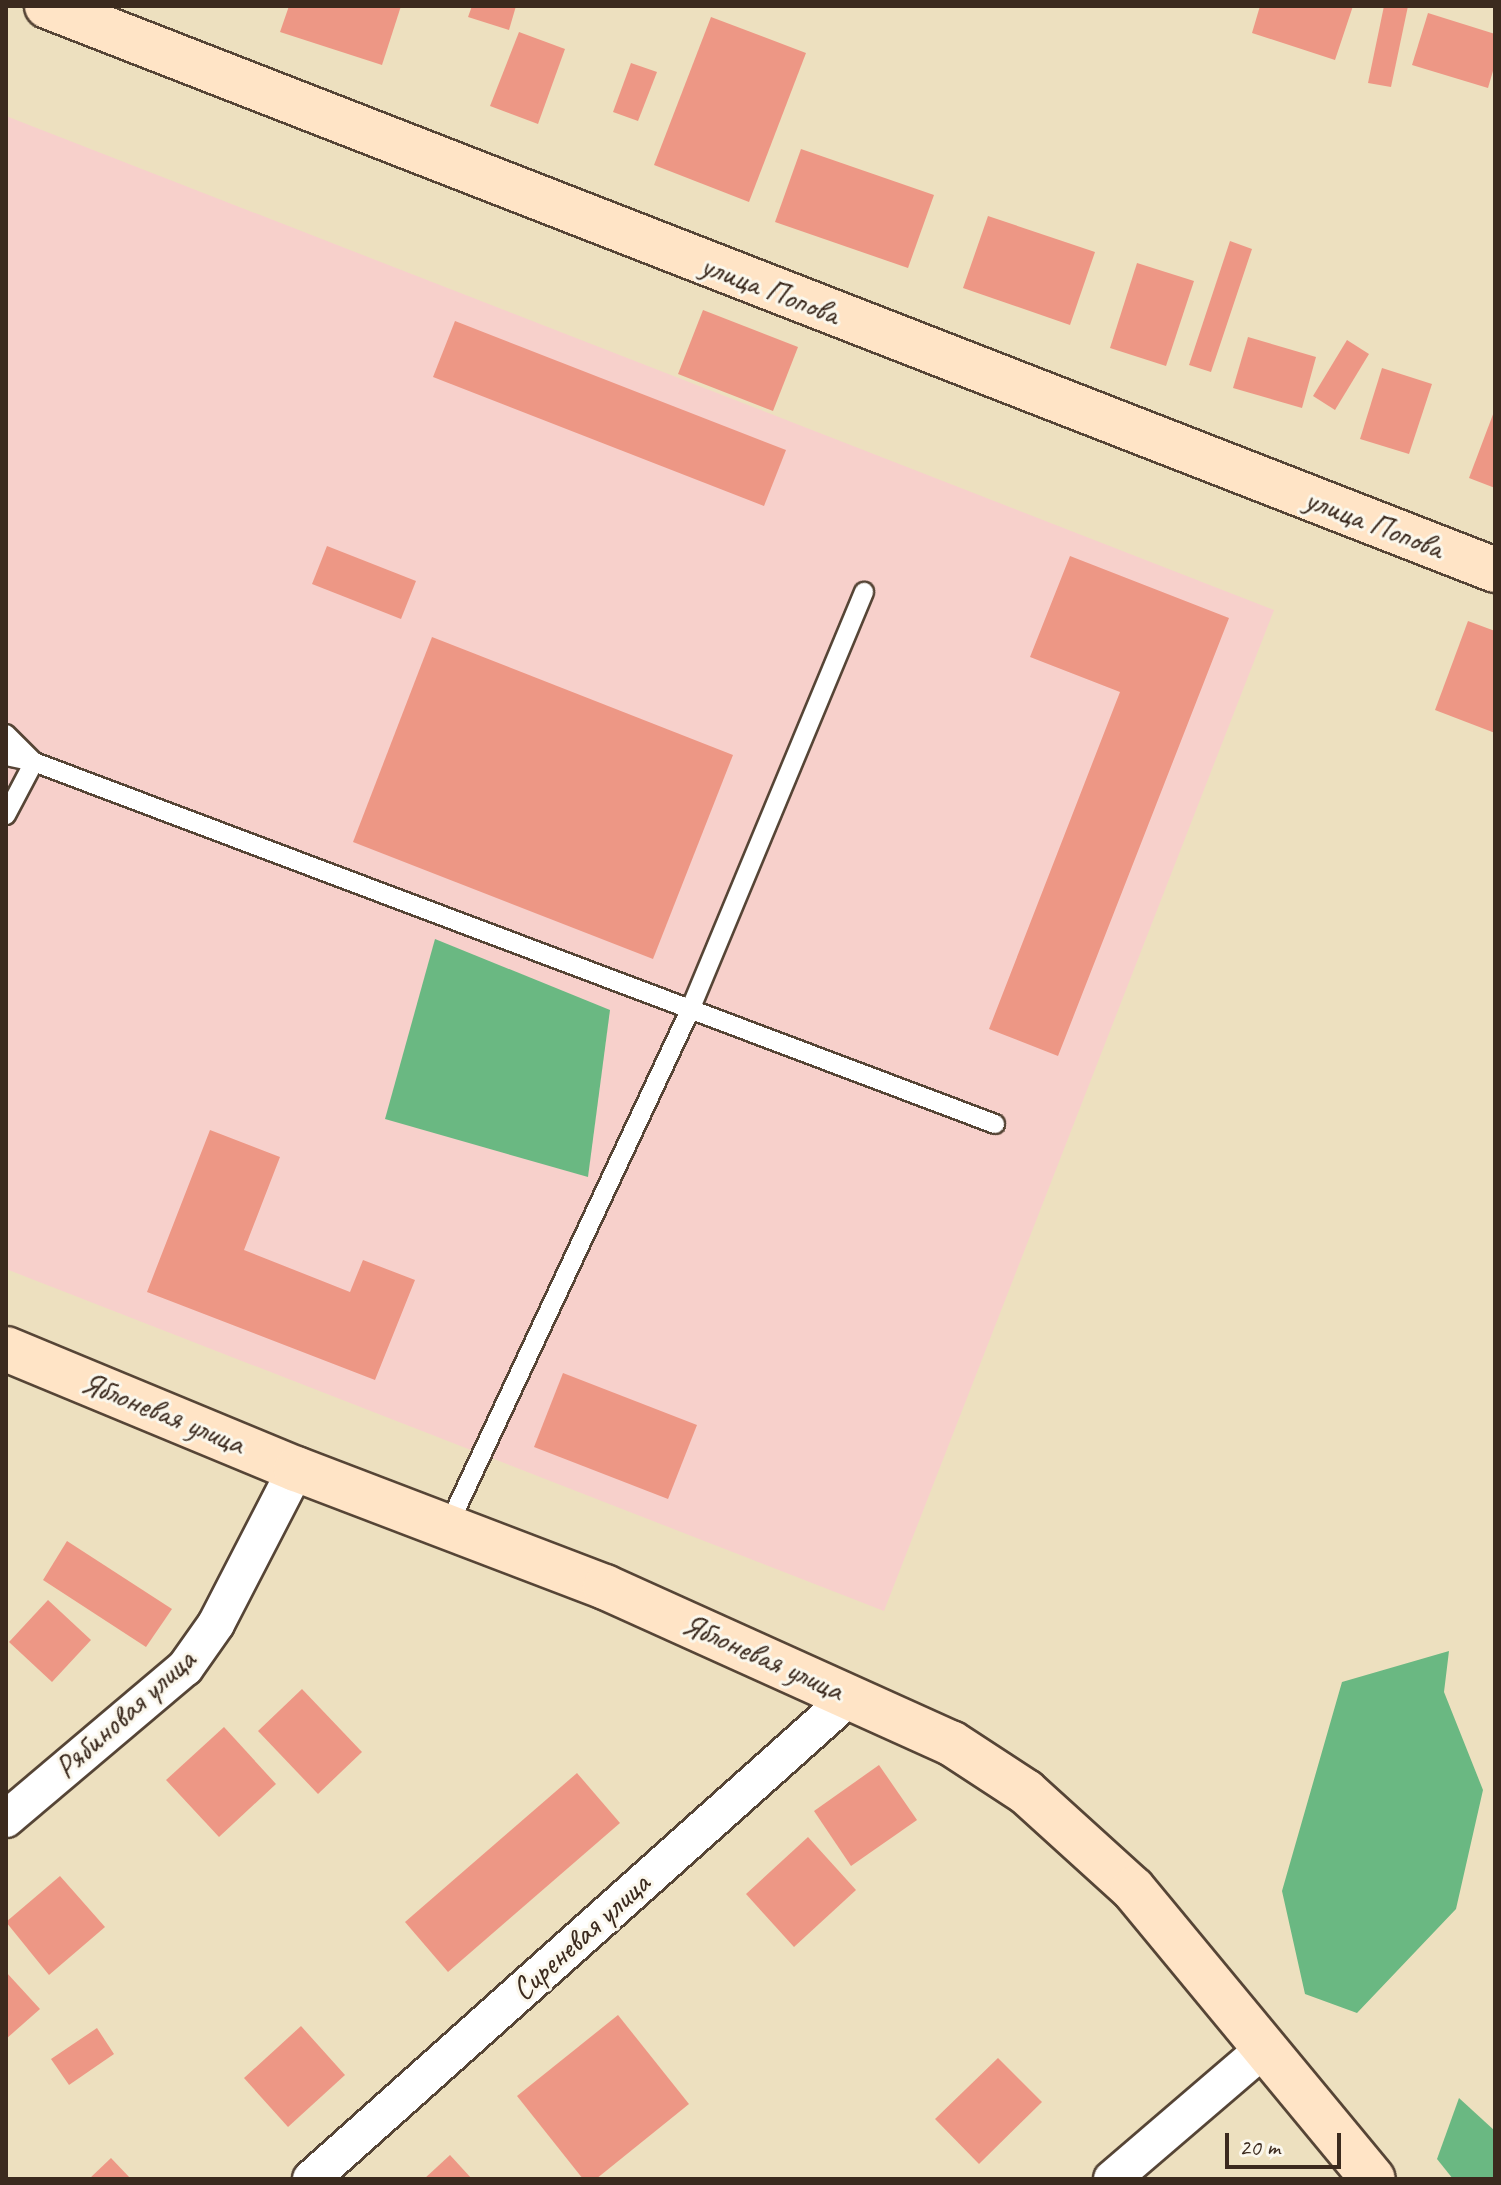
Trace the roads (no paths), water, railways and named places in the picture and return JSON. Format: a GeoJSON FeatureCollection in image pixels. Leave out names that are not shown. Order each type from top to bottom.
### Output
{"type":"FeatureCollection","features":[{"type":"Feature","properties":{"kind":"street","name":"улица Попова"},"geometry":{"type":"LineString","coordinates":[[47,6],[1495,570]]}},
{"type":"Feature","properties":{"kind":"street","name":"Яблоневая улица"},"geometry":{"type":"LineString","coordinates":[[6,1349],[296,1469],[605,1587],[951,1743],[1026,1792],[1085,1840],[1267,2046],[1373,2179]]}},
{"type":"Feature","properties":{"kind":"street","name":"Рябиновая улица"},"geometry":{"type":"LineString","coordinates":[[6,1819],[185,1668],[216,1624],[296,1469]]}},
{"type":"Feature","properties":{"kind":"street","name":"Сиреневая улица"},"geometry":{"type":"LineString","coordinates":[[311,2179],[851,1696]]}},
{"type":"Feature","properties":{"kind":"street"},"geometry":{"type":"LineString","coordinates":[[1112,2179],[1267,2046]]}},
{"type":"Feature","properties":{"kind":"lane"},"geometry":{"type":"LineString","coordinates":[[448,1526],[690,1010],[864,592]]}},
{"type":"Feature","properties":{"kind":"lane"},"geometry":{"type":"LineString","coordinates":[[6,734],[34,762]]}},
{"type":"Feature","properties":{"kind":"lane"},"geometry":{"type":"LineString","coordinates":[[6,756],[34,762],[995,1124]]}},
{"type":"Feature","properties":{"kind":"lane"},"geometry":{"type":"LineString","coordinates":[[6,815],[34,762]]}}]}
